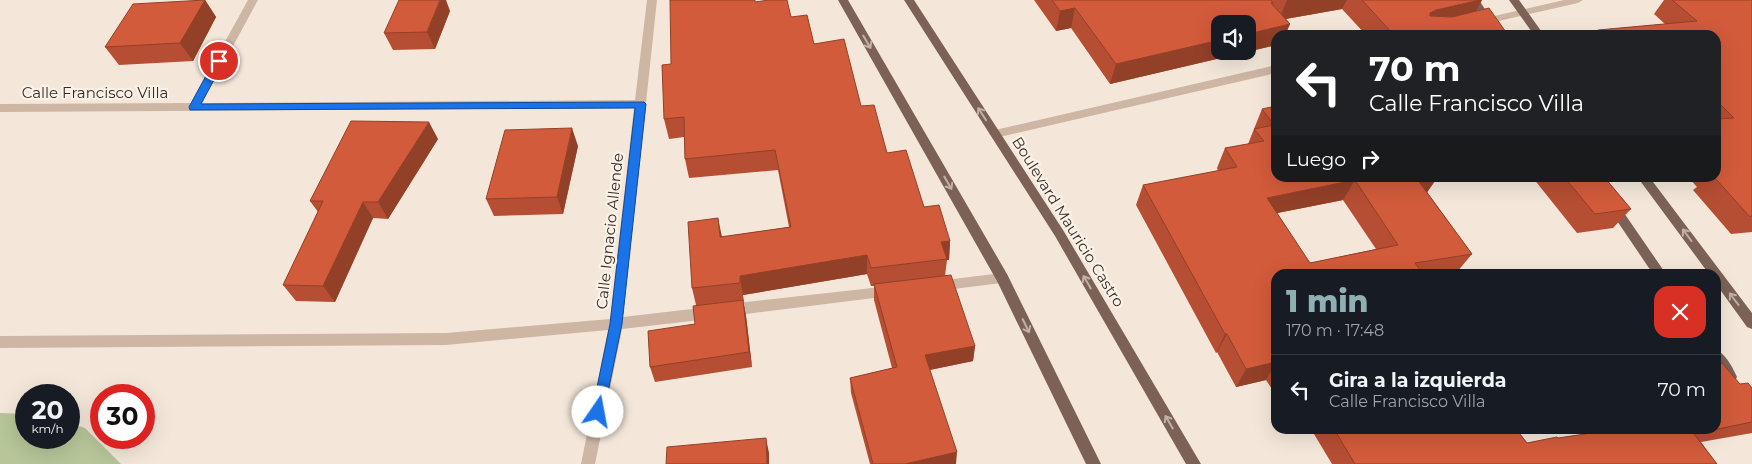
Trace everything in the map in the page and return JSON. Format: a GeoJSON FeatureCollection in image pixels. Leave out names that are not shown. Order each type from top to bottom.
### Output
{"type":"FeatureCollection","features":[{"type":"Feature","properties":{"kind":"main road"},"geometry":{"type":"LineString","coordinates":[[843,0],[1002,278],[1094,464]]}},
{"type":"Feature","properties":{"kind":"main road","name":"Boulevard Mauricio Castro"},"geometry":{"type":"LineString","coordinates":[[909,0],[1059,233],[1194,464]]}},
{"type":"Feature","properties":{"kind":"main road"},"geometry":{"type":"LineString","coordinates":[[1474,0],[1493,30]]}},
{"type":"Feature","properties":{"kind":"main road"},"geometry":{"type":"LineString","coordinates":[[1514,0],[1535,30]]}},
{"type":"Feature","properties":{"kind":"main road"},"geometry":{"type":"LineString","coordinates":[[1597,182],[1657,269]]}},
{"type":"Feature","properties":{"kind":"main road"},"geometry":{"type":"LineString","coordinates":[[1647,182],[1712,269]]}},
{"type":"Feature","properties":{"kind":"main road"},"geometry":{"type":"LineString","coordinates":[[1721,281],[1752,323]]}},
{"type":"Feature","properties":{"kind":"main road"},"geometry":{"type":"LineString","coordinates":[[1721,363],[1737,386]]}},
{"type":"Feature","properties":{"kind":"street"},"geometry":{"type":"LineString","coordinates":[[194,107],[253,0]]}},
{"type":"Feature","properties":{"kind":"street","name":"Calle Ignacio Allende"},"geometry":{"type":"LineString","coordinates":[[588,464],[616,324],[652,0]]}},
{"type":"Feature","properties":{"kind":"street"},"geometry":{"type":"LineString","coordinates":[[1469,25],[1578,0]]}},
{"type":"Feature","properties":{"kind":"street"},"geometry":{"type":"LineString","coordinates":[[995,134],[1271,70]]}},
{"type":"Feature","properties":{"kind":"street","name":"Calle Francisco Villa"},"geometry":{"type":"LineString","coordinates":[[0,108],[641,104]]}},
{"type":"Feature","properties":{"kind":"street"},"geometry":{"type":"LineString","coordinates":[[923,287],[1002,278]]}},
{"type":"Feature","properties":{"kind":"street"},"geometry":{"type":"LineString","coordinates":[[0,342],[446,339],[616,324],[903,290]]}},
{"type":"Feature","properties":{"kind":"green space"},"geometry":{"type":"Polygon","coordinates":[[[0,413],[15,414],[15,449],[80,449],[80,426],[90,433],[90,449],[106,449],[121,464],[0,464],[0,413]]]}},
{"type":"Feature","properties":{"kind":"building"},"geometry":{"type":"Polygon","coordinates":[[[205,0],[180,43],[105,47],[133,4],[205,0]]]}},
{"type":"Feature","properties":{"kind":"building"},"geometry":{"type":"Polygon","coordinates":[[[399,0],[440,0],[427,32],[384,33],[399,0]]]}},
{"type":"Feature","properties":{"kind":"building"},"geometry":{"type":"Polygon","coordinates":[[[670,0],[755,0],[755,2],[787,0],[791,17],[807,15],[814,44],[844,39],[861,106],[874,105],[887,153],[906,150],[924,207],[939,205],[950,241],[941,242],[947,259],[871,268],[867,255],[740,276],[740,283],[692,288],[688,222],[718,218],[720,237],[791,227],[775,150],[685,159],[684,117],[664,119],[662,65],[671,64],[670,0]]]}},
{"type":"Feature","properties":{"kind":"building"},"geometry":{"type":"Polygon","coordinates":[[[1052,0],[1271,0],[1273,3],[1271,3],[1290,24],[1256,32],[1256,15],[1211,15],[1211,42],[1116,64],[1075,8],[1060,11],[1052,0]]]}},
{"type":"Feature","properties":{"kind":"building"},"geometry":{"type":"Polygon","coordinates":[[[1362,0],[1480,0],[1436,10],[1430,13],[1430,16],[1452,17],[1489,8],[1504,30],[1389,30],[1362,0]]]}},
{"type":"Feature","properties":{"kind":"building"},"geometry":{"type":"Polygon","coordinates":[[[1672,0],[1752,0],[1752,216],[1750,217],[1719,182],[1721,182],[1721,119],[1734,118],[1721,105],[1721,30],[1598,30],[1697,21],[1672,0]]]}},
{"type":"Feature","properties":{"kind":"building"},"geometry":{"type":"Polygon","coordinates":[[[1271,107],[1271,121],[1262,109],[1271,107]]]}},
{"type":"Feature","properties":{"kind":"building"},"geometry":{"type":"Polygon","coordinates":[[[351,121],[429,122],[378,202],[363,202],[323,286],[283,285],[323,201],[310,201],[351,121]]]}},
{"type":"Feature","properties":{"kind":"building"},"geometry":{"type":"Polygon","coordinates":[[[1271,126],[1271,182],[1345,182],[1267,198],[1310,263],[1398,245],[1356,182],[1419,182],[1472,254],[1415,263],[1419,269],[1271,269],[1271,363],[1246,369],[1143,185],[1237,167],[1225,148],[1264,141],[1254,129],[1271,126]]]}},
{"type":"Feature","properties":{"kind":"building"},"geometry":{"type":"Polygon","coordinates":[[[572,128],[557,197],[486,199],[505,130],[572,128]]]}},
{"type":"Feature","properties":{"kind":"building"},"geometry":{"type":"Polygon","coordinates":[[[1568,182],[1608,182],[1631,209],[1595,214],[1568,182]]]}},
{"type":"Feature","properties":{"kind":"building"},"geometry":{"type":"Polygon","coordinates":[[[951,275],[975,346],[925,355],[957,452],[905,464],[873,464],[850,378],[897,367],[874,284],[951,275]]]}},
{"type":"Feature","properties":{"kind":"building"},"geometry":{"type":"Polygon","coordinates":[[[743,300],[749,352],[650,367],[648,331],[695,324],[693,306],[743,300]]]}},
{"type":"Feature","properties":{"kind":"building"},"geometry":{"type":"Polygon","coordinates":[[[1721,363],[1740,384],[1748,383],[1752,388],[1752,422],[1721,428],[1721,363]]]}},
{"type":"Feature","properties":{"kind":"building"},"geometry":{"type":"Polygon","coordinates":[[[1337,434],[1520,434],[1527,443],[1585,434],[1694,434],[1717,464],[1355,464],[1337,434]]]}},
{"type":"Feature","properties":{"kind":"building"},"geometry":{"type":"Polygon","coordinates":[[[766,438],[767,464],[666,464],[667,447],[766,438]]]}},
{"type":"Feature","properties":{"kind":"route"},"geometry":{"type":"LineString","coordinates":[[219,61],[194,107],[641,104],[616,324],[598,412]]}}]}
